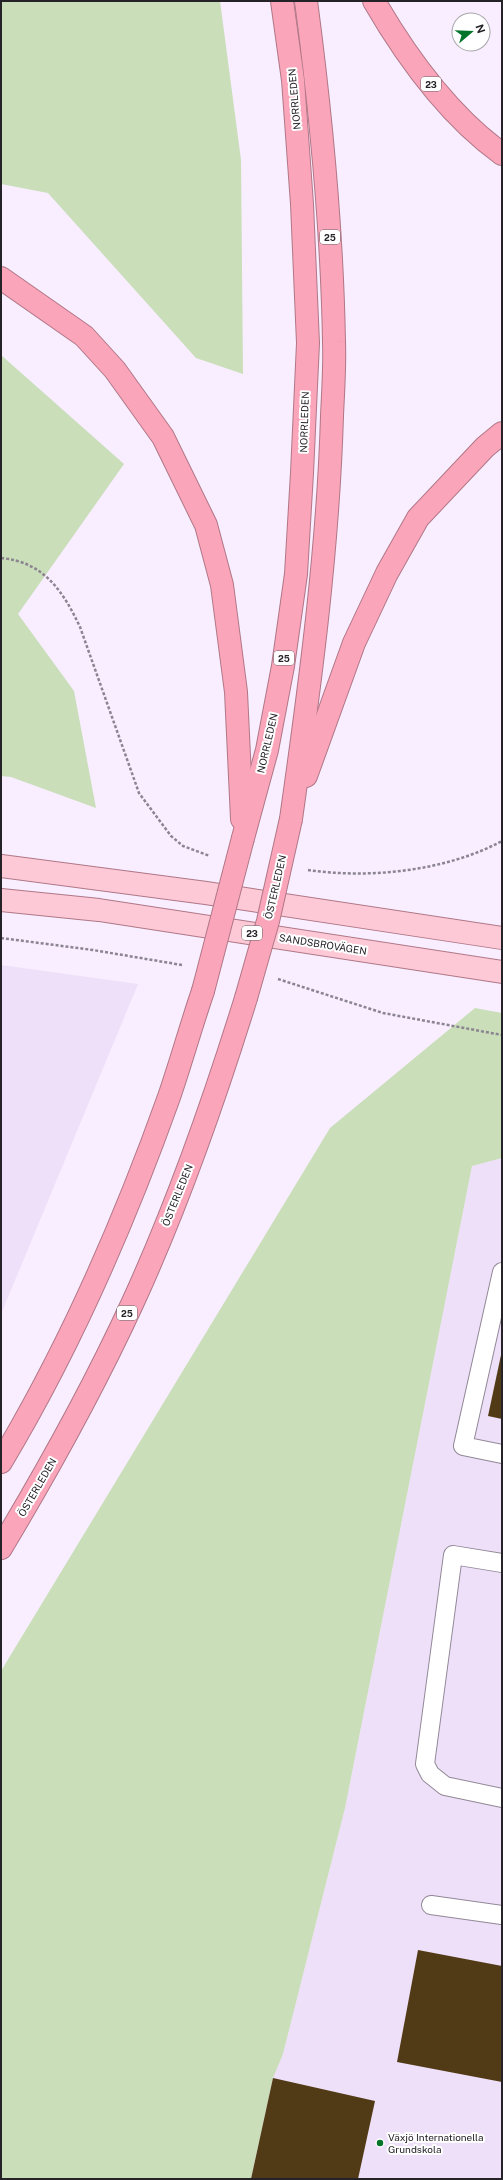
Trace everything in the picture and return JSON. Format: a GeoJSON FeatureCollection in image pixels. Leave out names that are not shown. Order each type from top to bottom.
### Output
{"type":"FeatureCollection","features":[{"type":"Feature","properties":{"kind":"highway","name":"NORRLEDEN"},"geometry":{"type":"LineString","coordinates":[[243,838],[267,750],[283,666],[296,574],[303,465],[308,344],[302,204],[293,80],[282,1]]}},
{"type":"Feature","properties":{"kind":"highway","name":"25"},"geometry":{"type":"LineString","coordinates":[[291,818],[309,691],[321,579],[330,473],[334,343],[328,202],[316,77],[306,1]]}},
{"type":"Feature","properties":{"kind":"highway","name":"23"},"geometry":{"type":"LineString","coordinates":[[374,1],[415,64],[453,111],[502,154]]}},
{"type":"Feature","properties":{"kind":"highway"},"geometry":{"type":"LineString","coordinates":[[1,278],[84,336],[115,370],[163,437],[206,525],[222,585],[236,692],[243,838]]}},
{"type":"Feature","properties":{"kind":"highway"},"geometry":{"type":"LineString","coordinates":[[291,818],[354,643],[387,573],[418,518],[485,447],[502,433]]}},
{"type":"Feature","properties":{"kind":"highway","name":"ÖSTERLEDEN"},"geometry":{"type":"LineString","coordinates":[[1,1548],[85,1400],[133,1302],[178,1192],[225,1065],[246,998],[268,921],[291,818]]}},
{"type":"Feature","properties":{"kind":"highway","name":"25"},"geometry":{"type":"LineString","coordinates":[[1,1462],[49,1376],[98,1274],[139,1177],[169,1096],[202,991],[243,838]]}},
{"type":"Feature","properties":{"kind":"main road"},"geometry":{"type":"LineString","coordinates":[[1,866],[206,893],[502,938]]}},
{"type":"Feature","properties":{"kind":"main road","name":"SANDSBROVÄGEN"},"geometry":{"type":"LineString","coordinates":[[1,900],[99,910],[502,972]]}},
{"type":"Feature","properties":{"kind":"lane"},"geometry":{"type":"LineString","coordinates":[[502,1272],[463,1446],[502,1454]]}},
{"type":"Feature","properties":{"kind":"lane"},"geometry":{"type":"LineString","coordinates":[[502,1563],[453,1555],[425,1764],[430,1774],[445,1786],[502,1798]]}},
{"type":"Feature","properties":{"kind":"lane"},"geometry":{"type":"LineString","coordinates":[[431,1905],[502,1915]]}},
{"type":"Feature","properties":{"kind":"shaded area"},"geometry":{"type":"Polygon","coordinates":[[[1,965],[138,984],[1,1314],[1,965]]]}},
{"type":"Feature","properties":{"kind":"shaded area"},"geometry":{"type":"Polygon","coordinates":[[[502,1158],[502,2179],[251,2179],[273,2078],[283,2054],[345,1808],[472,1166],[502,1158]]]}},
{"type":"Feature","properties":{"kind":"green space"},"geometry":{"type":"Polygon","coordinates":[[[1,1],[220,1],[241,160],[243,374],[196,358],[48,193],[1,184],[1,1]]]}},
{"type":"Feature","properties":{"kind":"green space"},"geometry":{"type":"Polygon","coordinates":[[[1,355],[124,464],[18,614],[74,691],[96,808],[11,777],[1,776],[1,355]]]}},
{"type":"Feature","properties":{"kind":"green space"},"geometry":{"type":"Polygon","coordinates":[[[475,1008],[502,1013],[502,1158],[472,1166],[345,1808],[283,2054],[273,2078],[251,2179],[1,2179],[1,1671],[330,1128],[475,1008]]]}},
{"type":"Feature","properties":{"kind":"building"},"geometry":{"type":"Polygon","coordinates":[[[502,1355],[502,1419],[488,1416],[502,1355]]]}},
{"type":"Feature","properties":{"kind":"building"},"geometry":{"type":"Polygon","coordinates":[[[418,1950],[502,1966],[502,2082],[397,2062],[418,1950]]]}},
{"type":"Feature","properties":{"kind":"building"},"geometry":{"type":"Polygon","coordinates":[[[273,2078],[375,2101],[358,2179],[251,2179],[273,2078]]]}},
{"type":"Feature","properties":{"kind":"place","name":"Växjö Internationella Grundskola"},"geometry":{"type":"Point","coordinates":[380,2143]}}]}
